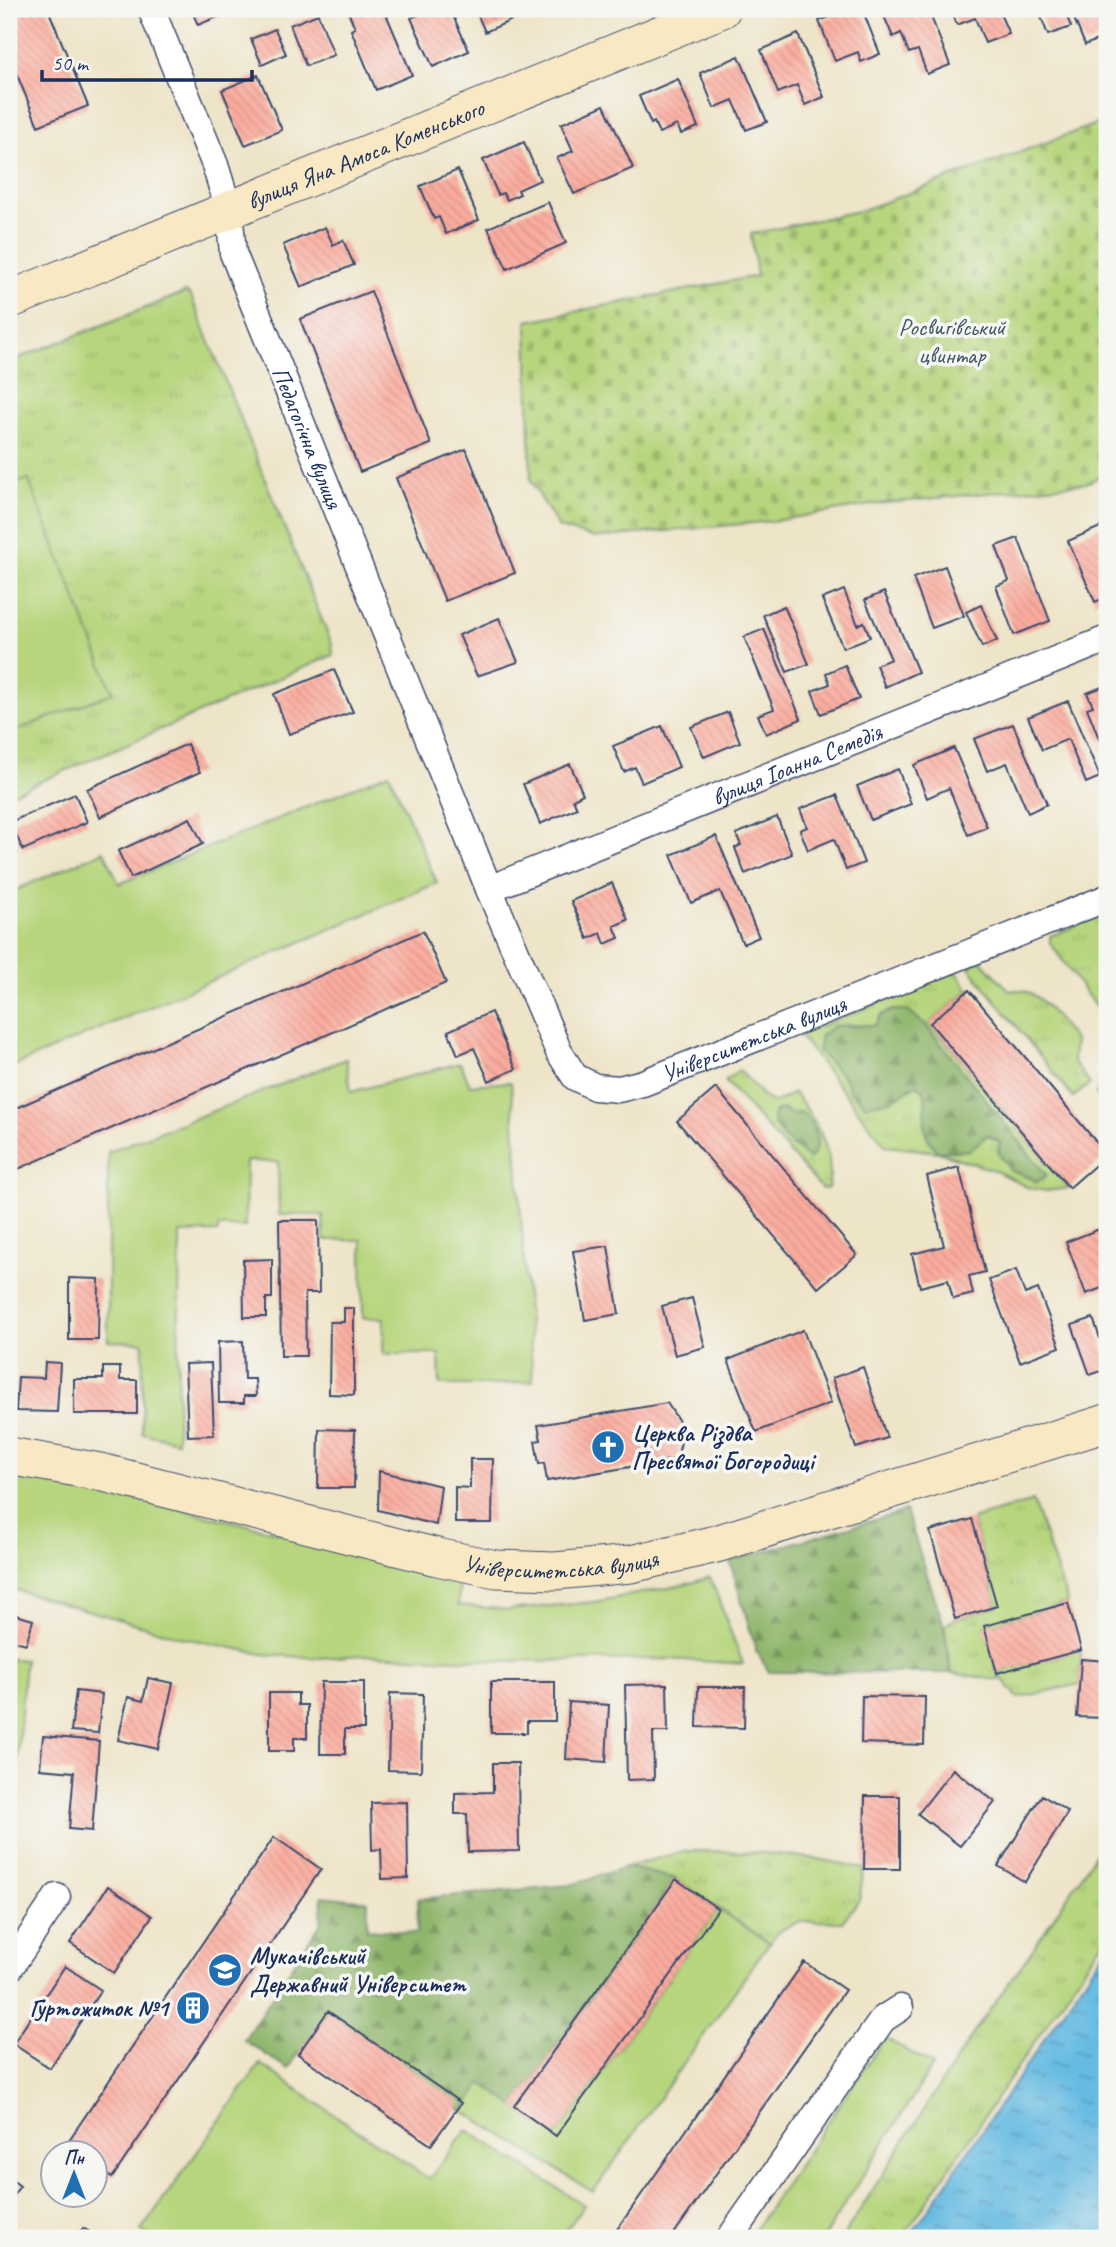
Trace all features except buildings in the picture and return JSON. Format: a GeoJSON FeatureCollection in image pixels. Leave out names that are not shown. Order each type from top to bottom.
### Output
{"type":"FeatureCollection","features":[{"type":"Feature","properties":{"kind":"main road","name":"вулиця Яна Амоса Коменського"},"geometry":{"type":"LineString","coordinates":[[9,300],[722,9]]}},
{"type":"Feature","properties":{"kind":"main road","name":"Університетська вулиця"},"geometry":{"type":"LineString","coordinates":[[9,1456],[112,1475],[469,1564],[496,1569],[555,1571],[631,1564],[716,1544],[1107,1423]]}},
{"type":"Feature","properties":{"kind":"street","name":"Педагогічна вулиця"},"geometry":{"type":"LineString","coordinates":[[152,9],[215,165],[229,210],[233,253],[484,877]]}},
{"type":"Feature","properties":{"kind":"street","name":"вулиця Іоанна Семедія"},"geometry":{"type":"LineString","coordinates":[[484,877],[1107,639]]}},
{"type":"Feature","properties":{"kind":"street","name":"Університетська вулиця"},"geometry":{"type":"LineString","coordinates":[[484,877],[559,1052],[575,1077],[594,1087],[619,1089],[654,1078],[1107,898]]}},
{"type":"Feature","properties":{"kind":"street"},"geometry":{"type":"LineString","coordinates":[[9,1969],[57,1897]]}},
{"type":"Feature","properties":{"kind":"street"},"geometry":{"type":"LineString","coordinates":[[730,2238],[883,2019],[900,2008]]}},
{"type":"Feature","properties":{"kind":"green space","name":"Росвигівський цвинтар"},"geometry":{"type":"Polygon","coordinates":[[[1107,120],[1107,473],[1087,483],[877,504],[773,521],[595,538],[559,528],[531,481],[527,321],[757,276],[751,234],[863,210],[1107,120]]]}},
{"type":"Feature","properties":{"kind":"green space"},"geometry":{"type":"Polygon","coordinates":[[[186,292],[191,296],[332,645],[333,655],[9,795],[9,362],[186,292]]]}},
{"type":"Feature","properties":{"kind":"green space"},"geometry":{"type":"Polygon","coordinates":[[[28,479],[113,693],[9,733],[9,486],[28,479]]]}},
{"type":"Feature","properties":{"kind":"green space"},"geometry":{"type":"Polygon","coordinates":[[[389,773],[437,883],[9,1068],[9,893],[104,851],[119,884],[389,773]]]}},
{"type":"Feature","properties":{"kind":"green space"},"geometry":{"type":"Polygon","coordinates":[[[1107,913],[1107,1023],[1050,943],[1050,936],[1107,913]]]}},
{"type":"Feature","properties":{"kind":"green space"},"geometry":{"type":"Polygon","coordinates":[[[981,960],[1010,991],[1030,993],[1047,1006],[1075,1041],[1073,1061],[1090,1084],[1073,1097],[969,967],[981,960]]]}},
{"type":"Feature","properties":{"kind":"green space"},"geometry":{"type":"Polygon","coordinates":[[[956,971],[969,990],[930,1023],[1069,1188],[1047,1191],[1029,1188],[996,1171],[938,1152],[886,1146],[799,1035],[956,971]]]}},
{"type":"Feature","properties":{"kind":"green space"},"geometry":{"type":"Polygon","coordinates":[[[893,1010],[906,1010],[924,1023],[1047,1176],[1037,1181],[1011,1171],[998,1152],[1000,1142],[987,1135],[970,1150],[938,1152],[925,1129],[924,1090],[916,1085],[892,1100],[865,1105],[849,1090],[844,1077],[818,1051],[821,1035],[834,1026],[875,1025],[881,1015],[893,1010]]]}},
{"type":"Feature","properties":{"kind":"green space"},"geometry":{"type":"Polygon","coordinates":[[[346,1059],[351,1092],[460,1063],[470,1085],[511,1082],[533,1381],[495,1385],[440,1385],[439,1354],[383,1354],[384,1318],[363,1318],[362,1240],[324,1240],[323,1215],[279,1215],[278,1162],[246,1161],[245,1227],[218,1227],[218,1232],[180,1233],[177,1441],[142,1433],[143,1342],[108,1341],[108,1152],[346,1059]]]}},
{"type":"Feature","properties":{"kind":"green space"},"geometry":{"type":"Polygon","coordinates":[[[739,1070],[765,1098],[774,1103],[794,1093],[802,1103],[817,1125],[827,1149],[830,1175],[828,1188],[822,1189],[725,1081],[739,1070]]]}},
{"type":"Feature","properties":{"kind":"green space"},"geometry":{"type":"Polygon","coordinates":[[[1107,1080],[1107,1112],[1096,1093],[1107,1080]]]}},
{"type":"Feature","properties":{"kind":"green space"},"geometry":{"type":"Polygon","coordinates":[[[782,1109],[791,1114],[801,1112],[814,1128],[817,1141],[814,1153],[809,1159],[783,1137],[773,1123],[774,1112],[782,1109]]]}},
{"type":"Feature","properties":{"kind":"green space"},"geometry":{"type":"Polygon","coordinates":[[[9,1469],[460,1575],[458,1605],[507,1610],[594,1602],[684,1585],[710,1577],[743,1664],[668,1659],[506,1661],[364,1655],[320,1658],[262,1654],[185,1638],[9,1588],[9,1469]]]}},
{"type":"Feature","properties":{"kind":"green space"},"geometry":{"type":"Polygon","coordinates":[[[1033,1501],[1068,1603],[985,1626],[997,1673],[1081,1650],[1080,1684],[1018,1698],[999,1675],[999,1680],[951,1673],[944,1626],[955,1619],[997,1606],[972,1519],[1033,1501]]]}},
{"type":"Feature","properties":{"kind":"green space"},"geometry":{"type":"Polygon","coordinates":[[[906,1511],[944,1626],[951,1673],[769,1672],[756,1650],[730,1561],[906,1511]]]}},
{"type":"Feature","properties":{"kind":"green space"},"geometry":{"type":"Polygon","coordinates":[[[9,1659],[25,1660],[14,1804],[9,1804],[9,1659]]]}},
{"type":"Feature","properties":{"kind":"green space"},"geometry":{"type":"Polygon","coordinates":[[[1107,1836],[1107,1935],[902,2238],[842,2238],[974,2032],[1033,1949],[1107,1836]]]}},
{"type":"Feature","properties":{"kind":"green space"},"geometry":{"type":"Polygon","coordinates":[[[685,1851],[775,1854],[820,1859],[864,1869],[859,1900],[842,1922],[810,1921],[793,1924],[769,1943],[676,1879],[626,1867],[685,1851]]]}},
{"type":"Feature","properties":{"kind":"green space"},"geometry":{"type":"Polygon","coordinates":[[[626,1867],[676,1879],[514,2106],[482,2083],[463,2111],[328,2012],[288,2069],[244,2040],[321,1923],[322,1896],[368,1901],[367,1929],[417,1933],[418,1899],[571,1885],[626,1867]]]}},
{"type":"Feature","properties":{"kind":"green space"},"geometry":{"type":"Polygon","coordinates":[[[718,1909],[769,1943],[593,2192],[463,2111],[482,2083],[556,2136],[718,1909]]]}},
{"type":"Feature","properties":{"kind":"green space"},"geometry":{"type":"Polygon","coordinates":[[[885,2038],[933,2065],[823,2238],[749,2238],[885,2038]]]}},
{"type":"Feature","properties":{"kind":"green space"},"geometry":{"type":"Polygon","coordinates":[[[260,2064],[429,2179],[467,2130],[584,2205],[561,2238],[153,2238],[141,2231],[260,2064]]]}},
{"type":"Feature","properties":{"kind":"water"},"geometry":{"type":"Polygon","coordinates":[[[1107,1947],[1107,2238],[909,2238],[1107,1947]]]}},
{"type":"Feature","properties":{"kind":"place","name":"Церква Різдва Пресвятої Богородиці"},"geometry":{"type":"Point","coordinates":[608,1447]}},
{"type":"Feature","properties":{"kind":"place","name":"Мукачівський Державний Університет"},"geometry":{"type":"Point","coordinates":[225,1970]}},
{"type":"Feature","properties":{"kind":"place","name":"Гуртожиток №1"},"geometry":{"type":"Point","coordinates":[193,2008]}}]}
